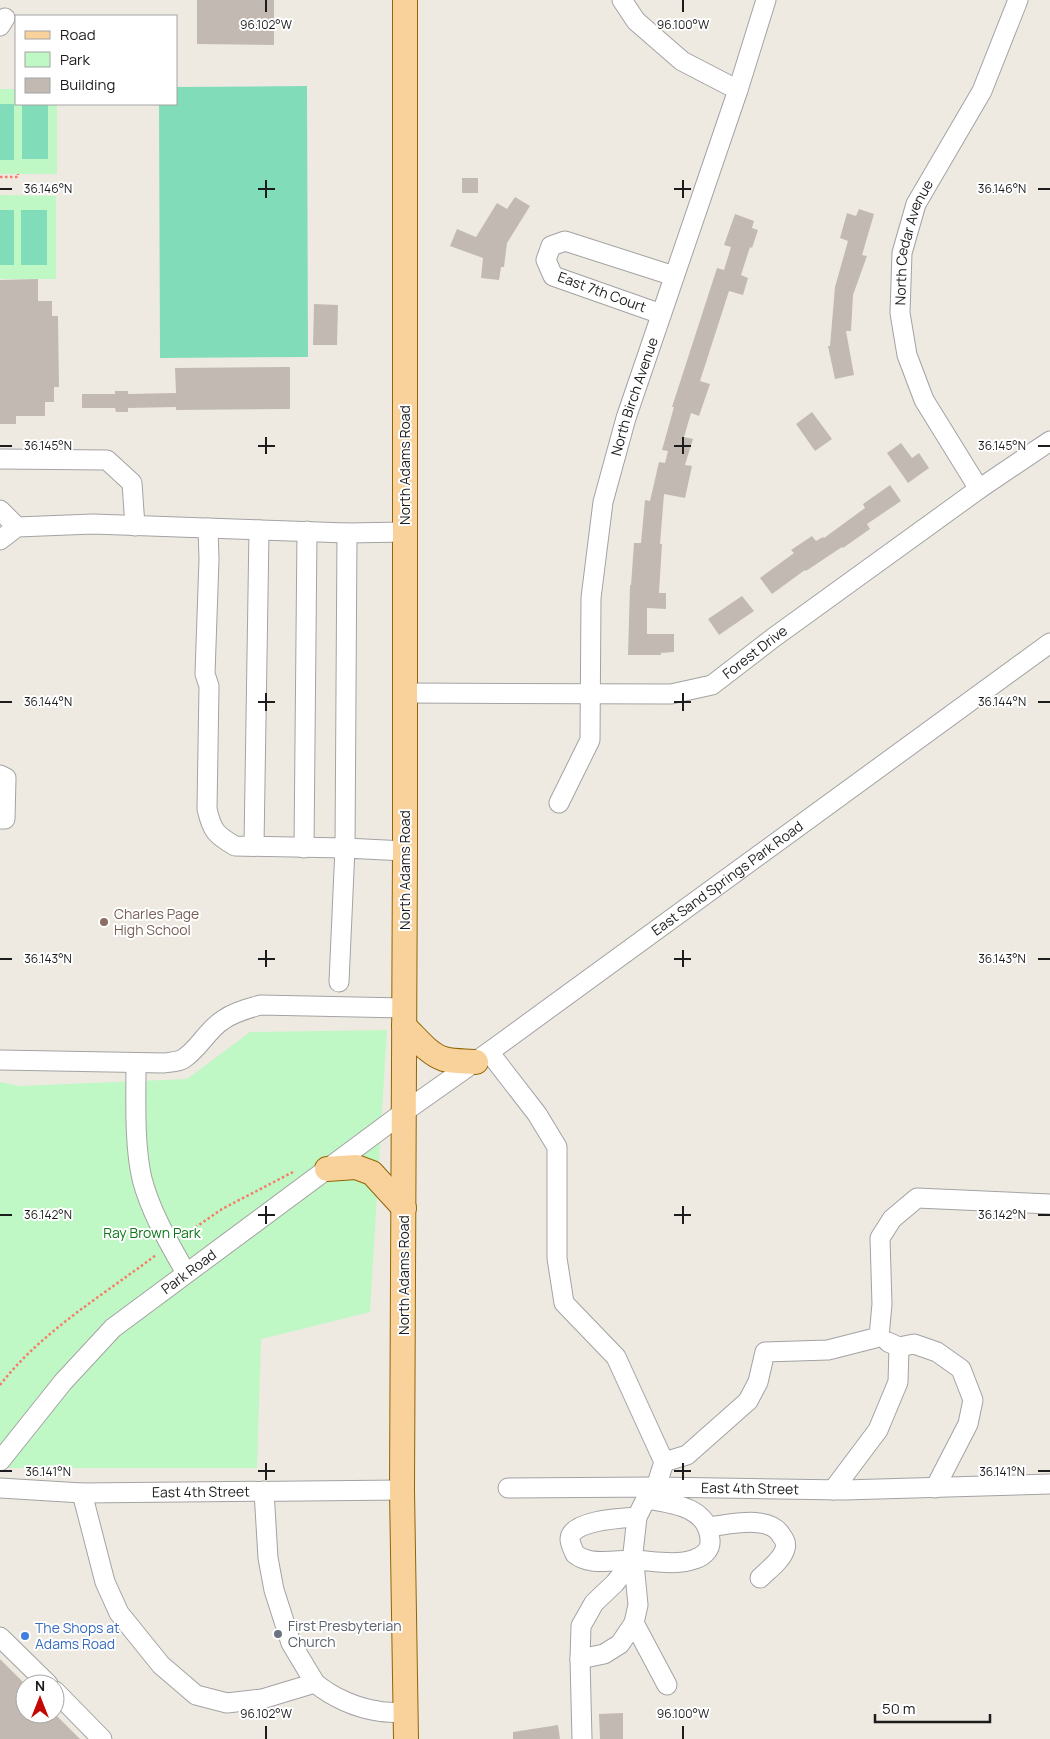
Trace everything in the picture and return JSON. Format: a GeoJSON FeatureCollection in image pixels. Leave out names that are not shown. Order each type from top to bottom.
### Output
{"type":"FeatureCollection","features":[{"type":"Feature","properties":{"kind":"main road","name":"North Adams Road"},"geometry":{"type":"LineString","coordinates":[[405,0],[405,851],[402,1490],[406,1739]]}},
{"type":"Feature","properties":{"kind":"main road"},"geometry":{"type":"LineString","coordinates":[[404,1017],[430,1052],[451,1060],[483,1057]]}},
{"type":"Feature","properties":{"kind":"main road"},"geometry":{"type":"LineString","coordinates":[[327,1169],[356,1167],[372,1173],[404,1208]]}},
{"type":"Feature","properties":{"kind":"street"},"geometry":{"type":"LineString","coordinates":[[622,0],[636,21],[682,61],[738,90]]}},
{"type":"Feature","properties":{"kind":"street","name":"North Birch Avenue"},"geometry":{"type":"LineString","coordinates":[[559,803],[590,740],[592,598],[603,502],[626,418],[738,90],[766,0]]}},
{"type":"Feature","properties":{"kind":"street","name":"North Cedar Avenue"},"geometry":{"type":"LineString","coordinates":[[980,489],[924,400],[907,356],[900,313],[902,253],[916,204],[982,91],[1018,0]]}},
{"type":"Feature","properties":{"kind":"street","name":"East 7th Court"},"geometry":{"type":"LineString","coordinates":[[661,314],[553,276],[546,260],[551,246],[565,241],[674,276]]}},
{"type":"Feature","properties":{"kind":"street","name":"Forest Drive"},"geometry":{"type":"LineString","coordinates":[[405,693],[671,694],[712,685],[773,638],[1050,441]]}},
{"type":"Feature","properties":{"kind":"street"},"geometry":{"type":"LineString","coordinates":[[0,459],[107,460],[132,483],[135,526]]}},
{"type":"Feature","properties":{"kind":"street"},"geometry":{"type":"LineString","coordinates":[[0,510],[17,527]]}},
{"type":"Feature","properties":{"kind":"street"},"geometry":{"type":"LineString","coordinates":[[0,540],[17,527],[93,524],[347,533],[405,532]]}},
{"type":"Feature","properties":{"kind":"street"},"geometry":{"type":"LineString","coordinates":[[208,528],[209,559],[205,674],[210,686],[207,809],[211,826],[221,838],[236,846],[405,851]]}},
{"type":"Feature","properties":{"kind":"street"},"geometry":{"type":"LineString","coordinates":[[254,846],[259,530]]}},
{"type":"Feature","properties":{"kind":"street"},"geometry":{"type":"LineString","coordinates":[[304,848],[307,531]]}},
{"type":"Feature","properties":{"kind":"street"},"geometry":{"type":"LineString","coordinates":[[339,982],[345,848],[347,533]]}},
{"type":"Feature","properties":{"kind":"street","name":"East Sand Springs Park Road"},"geometry":{"type":"LineString","coordinates":[[404,1112],[483,1057],[1050,643]]}},
{"type":"Feature","properties":{"kind":"street"},"geometry":{"type":"LineString","coordinates":[[0,775],[6,778],[5,819],[0,819]]}},
{"type":"Feature","properties":{"kind":"street"},"geometry":{"type":"LineString","coordinates":[[0,1060],[164,1063],[181,1060],[192,1052],[205,1036],[223,1020],[242,1010],[260,1006],[404,1017]]}},
{"type":"Feature","properties":{"kind":"street"},"geometry":{"type":"LineString","coordinates":[[483,1057],[537,1114],[557,1147],[557,1258],[564,1303],[616,1357],[664,1462],[651,1493],[637,1517],[634,1560],[638,1605],[634,1623],[620,1644],[604,1654],[580,1659]]}},
{"type":"Feature","properties":{"kind":"street"},"geometry":{"type":"LineString","coordinates":[[136,1063],[136,1113],[142,1178],[158,1223],[186,1274]]}},
{"type":"Feature","properties":{"kind":"street","name":"Park Road"},"geometry":{"type":"LineString","coordinates":[[0,1461],[64,1382],[113,1328],[404,1112]]}},
{"type":"Feature","properties":{"kind":"street"},"geometry":{"type":"LineString","coordinates":[[879,1337],[882,1304],[880,1238],[892,1219],[917,1198],[1050,1204]]}},
{"type":"Feature","properties":{"kind":"street"},"geometry":{"type":"LineString","coordinates":[[664,1462],[687,1455],[748,1401],[758,1382],[761,1361],[765,1352],[828,1350],[879,1337],[899,1347],[914,1344],[937,1352],[961,1369],[973,1400],[968,1424],[935,1488]]}},
{"type":"Feature","properties":{"kind":"street"},"geometry":{"type":"LineString","coordinates":[[839,1490],[878,1430],[898,1382],[899,1347]]}},
{"type":"Feature","properties":{"kind":"street","name":"East 4th Street"},"geometry":{"type":"LineString","coordinates":[[651,1493],[1050,1484]]}},
{"type":"Feature","properties":{"kind":"street","name":"East 4th Street"},"geometry":{"type":"LineString","coordinates":[[0,1488],[82,1492],[402,1490]]}},
{"type":"Feature","properties":{"kind":"street"},"geometry":{"type":"LineString","coordinates":[[508,1488],[651,1493],[696,1513],[706,1522],[711,1543],[707,1552],[695,1559],[677,1562],[595,1561],[585,1560],[575,1554],[570,1540],[572,1533],[587,1524],[616,1518],[637,1517]]}},
{"type":"Feature","properties":{"kind":"street"},"geometry":{"type":"LineString","coordinates":[[264,1491],[268,1558],[274,1590],[291,1643],[314,1683],[330,1695],[366,1708],[406,1713]]}},
{"type":"Feature","properties":{"kind":"street"},"geometry":{"type":"LineString","coordinates":[[82,1492],[105,1582],[119,1613],[161,1665],[196,1695],[226,1703],[287,1693],[314,1683]]}},
{"type":"Feature","properties":{"kind":"street"},"geometry":{"type":"LineString","coordinates":[[708,1527],[751,1522],[768,1524],[779,1530],[786,1542],[785,1550],[760,1578]]}},
{"type":"Feature","properties":{"kind":"street"},"geometry":{"type":"LineString","coordinates":[[582,1739],[581,1626],[594,1603],[634,1560]]}},
{"type":"Feature","properties":{"kind":"street"},"geometry":{"type":"LineString","coordinates":[[634,1623],[667,1685]]}},
{"type":"Feature","properties":{"kind":"street"},"geometry":{"type":"LineString","coordinates":[[0,1637],[38,1674]]}},
{"type":"Feature","properties":{"kind":"street"},"geometry":{"type":"LineString","coordinates":[[65,1701],[102,1739]]}},
{"type":"Feature","properties":{"kind":"path"},"geometry":{"type":"LineString","coordinates":[[0,178],[18,178],[18,174]]}},
{"type":"Feature","properties":{"kind":"green space"},"geometry":{"type":"Polygon","coordinates":[[[307,86],[308,357],[160,358],[159,105],[178,105],[178,87],[307,86]]]}},
{"type":"Feature","properties":{"kind":"green space"},"geometry":{"type":"Polygon","coordinates":[[[0,89],[15,89],[15,105],[57,105],[57,174],[0,174],[0,89]]]}},
{"type":"Feature","properties":{"kind":"green space"},"geometry":{"type":"Polygon","coordinates":[[[0,104],[14,104],[14,160],[0,160],[0,104]]]}},
{"type":"Feature","properties":{"kind":"green space"},"geometry":{"type":"Polygon","coordinates":[[[22,105],[48,105],[48,159],[22,159],[22,105]]]}},
{"type":"Feature","properties":{"kind":"green space"},"geometry":{"type":"Polygon","coordinates":[[[0,195],[56,196],[56,279],[0,279],[0,195]]]}},
{"type":"Feature","properties":{"kind":"green space"},"geometry":{"type":"Polygon","coordinates":[[[0,210],[14,210],[14,265],[0,265],[0,210]]]}},
{"type":"Feature","properties":{"kind":"green space"},"geometry":{"type":"Polygon","coordinates":[[[21,210],[47,210],[47,265],[21,265],[21,210]]]}},
{"type":"Feature","properties":{"kind":"green space","name":"Ray Brown Park"},"geometry":{"type":"Polygon","coordinates":[[[387,1030],[370,1312],[261,1339],[257,1468],[0,1468],[0,1082],[19,1086],[187,1079],[250,1032],[387,1030]]]}},
{"type":"Feature","properties":{"kind":"building"},"geometry":{"type":"Polygon","coordinates":[[[197,0],[274,0],[274,45],[197,44],[197,0]]]}},
{"type":"Feature","properties":{"kind":"building"},"geometry":{"type":"Polygon","coordinates":[[[462,178],[478,178],[478,193],[462,193],[462,178]]]}},
{"type":"Feature","properties":{"kind":"building"},"geometry":{"type":"Polygon","coordinates":[[[515,197],[530,206],[507,243],[504,267],[501,267],[499,280],[481,278],[483,258],[450,246],[457,229],[476,237],[497,203],[507,209],[515,197]]]}},
{"type":"Feature","properties":{"kind":"building"},"geometry":{"type":"Polygon","coordinates":[[[859,209],[874,214],[862,255],[867,256],[853,295],[851,331],[846,331],[854,375],[835,379],[828,346],[830,346],[835,287],[848,241],[840,238],[847,213],[856,216],[859,209]]]}},
{"type":"Feature","properties":{"kind":"building"},"geometry":{"type":"Polygon","coordinates":[[[735,214],[754,221],[752,228],[758,230],[741,275],[748,278],[743,295],[729,291],[700,381],[710,384],[699,416],[691,413],[684,437],[693,439],[685,465],[692,466],[685,498],[664,494],[659,593],[666,593],[666,609],[647,608],[647,634],[674,634],[674,652],[661,653],[661,655],[628,655],[630,585],[634,543],[641,543],[645,500],[650,501],[659,462],[665,463],[668,451],[662,450],[674,407],[672,407],[717,268],[724,270],[731,247],[724,245],[735,214]]]}},
{"type":"Feature","properties":{"kind":"building"},"geometry":{"type":"Polygon","coordinates":[[[38,279],[38,301],[52,301],[52,316],[58,316],[59,387],[54,387],[54,402],[45,402],[45,416],[16,416],[16,424],[0,424],[0,280],[38,279]]]}},
{"type":"Feature","properties":{"kind":"building"},"geometry":{"type":"Polygon","coordinates":[[[314,304],[338,305],[337,345],[313,345],[314,304]]]}},
{"type":"Feature","properties":{"kind":"building"},"geometry":{"type":"Polygon","coordinates":[[[290,367],[290,409],[176,410],[176,407],[128,408],[128,412],[116,412],[115,408],[82,408],[82,394],[115,394],[115,391],[128,391],[128,394],[176,393],[175,368],[290,367]]]}},
{"type":"Feature","properties":{"kind":"building"},"geometry":{"type":"Polygon","coordinates":[[[812,412],[832,439],[815,451],[796,424],[812,412]]]}},
{"type":"Feature","properties":{"kind":"building"},"geometry":{"type":"Polygon","coordinates":[[[901,443],[912,458],[919,453],[929,468],[908,483],[887,453],[901,443]]]}},
{"type":"Feature","properties":{"kind":"building"},"geometry":{"type":"Polygon","coordinates":[[[890,485],[901,501],[867,524],[870,529],[843,548],[805,570],[772,594],[760,578],[794,553],[791,550],[812,536],[816,541],[824,538],[865,508],[863,504],[890,485]]]}},
{"type":"Feature","properties":{"kind":"building"},"geometry":{"type":"Polygon","coordinates":[[[742,596],[754,611],[719,635],[708,619],[742,596]]]}},
{"type":"Feature","properties":{"kind":"building"},"geometry":{"type":"Polygon","coordinates":[[[0,1659],[15,1674],[15,1724],[65,1724],[80,1739],[0,1739],[0,1659]]]}},
{"type":"Feature","properties":{"kind":"building"},"geometry":{"type":"Polygon","coordinates":[[[623,1713],[623,1739],[600,1739],[599,1714],[623,1713]]]}},
{"type":"Feature","properties":{"kind":"building"},"geometry":{"type":"Polygon","coordinates":[[[558,1725],[560,1739],[513,1739],[513,1732],[558,1725]]]}},
{"type":"Feature","properties":{"kind":"place","name":"Charles Page High School"},"geometry":{"type":"Point","coordinates":[104,922]}},
{"type":"Feature","properties":{"kind":"place","name":"First Presbyterian Church"},"geometry":{"type":"Point","coordinates":[278,1634]}},
{"type":"Feature","properties":{"kind":"place","name":"The Shops at Adams Road"},"geometry":{"type":"Point","coordinates":[25,1636]}}]}
